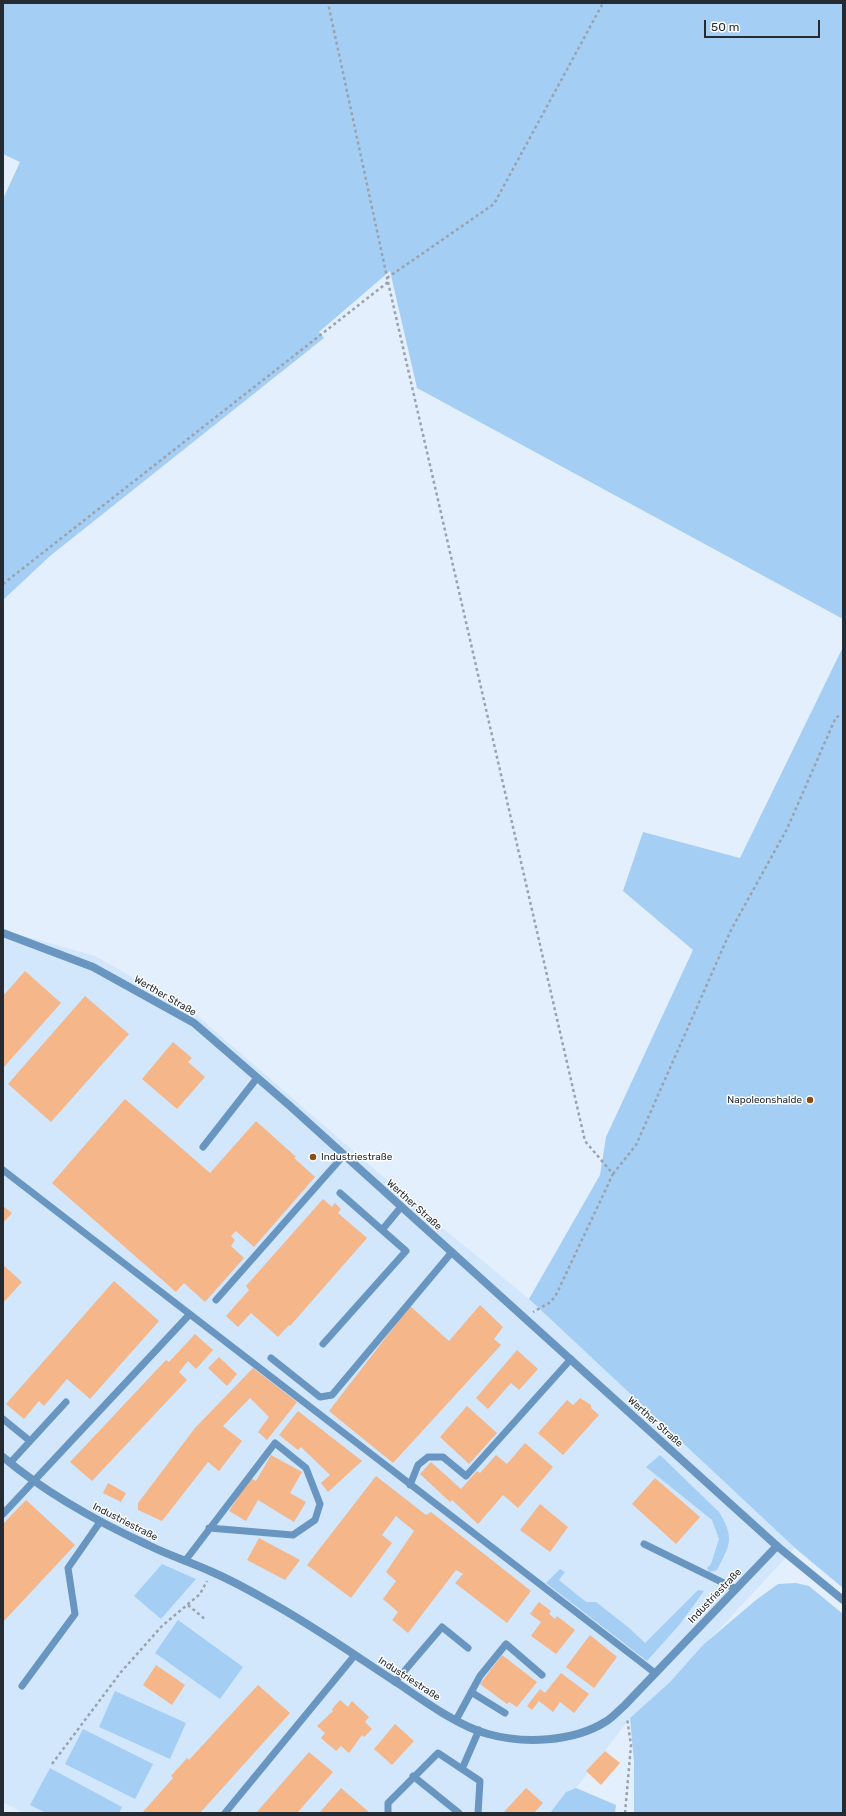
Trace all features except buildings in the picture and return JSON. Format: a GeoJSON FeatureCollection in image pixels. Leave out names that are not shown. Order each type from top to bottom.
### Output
{"type":"FeatureCollection","features":[{"type":"Feature","properties":{"kind":"street","name":"Werther Straße"},"geometry":{"type":"LineString","coordinates":[[3,933],[93,967],[194,1023],[401,1206],[777,1546],[843,1600]]}},
{"type":"Feature","properties":{"kind":"street","name":"Industriestraße"},"geometry":{"type":"LineString","coordinates":[[3,1457],[33,1482],[100,1522],[149,1546],[212,1572],[270,1602],[324,1634],[395,1682],[456,1720],[487,1734],[519,1740],[547,1740],[577,1734],[605,1722],[624,1706],[777,1546]]}},
{"type":"Feature","properties":{"kind":"lane"},"geometry":{"type":"LineString","coordinates":[[203,1147],[257,1078]]}},
{"type":"Feature","properties":{"kind":"lane"},"geometry":{"type":"LineString","coordinates":[[216,1300],[344,1155]]}},
{"type":"Feature","properties":{"kind":"lane"},"geometry":{"type":"LineString","coordinates":[[3,1170],[655,1673]]}},
{"type":"Feature","properties":{"kind":"lane"},"geometry":{"type":"LineString","coordinates":[[323,1344],[406,1250],[340,1193]]}},
{"type":"Feature","properties":{"kind":"lane"},"geometry":{"type":"LineString","coordinates":[[382,1230],[401,1206]]}},
{"type":"Feature","properties":{"kind":"lane"},"geometry":{"type":"LineString","coordinates":[[271,1358],[320,1397],[332,1395],[452,1252]]}},
{"type":"Feature","properties":{"kind":"lane"},"geometry":{"type":"LineString","coordinates":[[3,1514],[189,1315]]}},
{"type":"Feature","properties":{"kind":"lane"},"geometry":{"type":"LineString","coordinates":[[410,1485],[418,1465],[428,1457],[443,1457],[466,1476],[571,1359]]}},
{"type":"Feature","properties":{"kind":"lane"},"geometry":{"type":"LineString","coordinates":[[10,1463],[66,1402]]}},
{"type":"Feature","properties":{"kind":"lane"},"geometry":{"type":"LineString","coordinates":[[3,1419],[30,1441]]}},
{"type":"Feature","properties":{"kind":"lane"},"geometry":{"type":"LineString","coordinates":[[185,1561],[209,1528],[275,1443],[306,1468],[320,1504],[315,1520],[293,1535],[209,1528]]}},
{"type":"Feature","properties":{"kind":"lane"},"geometry":{"type":"LineString","coordinates":[[22,1686],[75,1614],[68,1568],[100,1522]]}},
{"type":"Feature","properties":{"kind":"lane"},"geometry":{"type":"LineString","coordinates":[[644,1544],[736,1589]]}},
{"type":"Feature","properties":{"kind":"lane"},"geometry":{"type":"LineString","coordinates":[[395,1682],[442,1627],[468,1648]]}},
{"type":"Feature","properties":{"kind":"lane"},"geometry":{"type":"LineString","coordinates":[[456,1720],[480,1676],[506,1644],[542,1675]]}},
{"type":"Feature","properties":{"kind":"lane"},"geometry":{"type":"LineString","coordinates":[[225,1813],[355,1655]]}},
{"type":"Feature","properties":{"kind":"lane"},"geometry":{"type":"LineString","coordinates":[[471,1692],[505,1713]]}},
{"type":"Feature","properties":{"kind":"lane"},"geometry":{"type":"LineString","coordinates":[[462,1769],[479,1730]]}},
{"type":"Feature","properties":{"kind":"lane"},"geometry":{"type":"LineString","coordinates":[[388,1813],[388,1804],[413,1776],[438,1753],[480,1781],[478,1813]]}},
{"type":"Feature","properties":{"kind":"lane"},"geometry":{"type":"LineString","coordinates":[[413,1776],[459,1813]]}},
{"type":"Feature","properties":{"kind":"path"},"geometry":{"type":"LineString","coordinates":[[328,3],[387,278],[585,1141],[613,1174]]}},
{"type":"Feature","properties":{"kind":"path"},"geometry":{"type":"LineString","coordinates":[[387,278],[494,204],[603,3]]}},
{"type":"Feature","properties":{"kind":"path"},"geometry":{"type":"LineString","coordinates":[[3,584],[388,282]]}},
{"type":"Feature","properties":{"kind":"path"},"geometry":{"type":"LineString","coordinates":[[524,1317],[549,1303],[555,1297],[613,1174],[636,1145],[731,930],[787,829],[836,717],[843,715]]}},
{"type":"Feature","properties":{"kind":"path"},"geometry":{"type":"LineString","coordinates":[[52,1764],[121,1672],[162,1626],[200,1594],[212,1572]]}},
{"type":"Feature","properties":{"kind":"path"},"geometry":{"type":"LineString","coordinates":[[188,1605],[206,1620]]}},
{"type":"Feature","properties":{"kind":"path"},"geometry":{"type":"LineString","coordinates":[[624,1706],[631,1745],[625,1813]]}},
{"type":"Feature","properties":{"kind":"shaded area"},"geometry":{"type":"Polygon","coordinates":[[[3,3],[843,3],[843,619],[417,388],[390,271],[319,332],[324,338],[50,556],[3,600],[3,199],[20,162],[3,154],[3,3]]]}},
{"type":"Feature","properties":{"kind":"shaded area"},"geometry":{"type":"Polygon","coordinates":[[[843,647],[843,1588],[795,1548],[529,1299],[600,1175],[606,1137],[693,950],[623,891],[643,832],[740,858],[843,647]]]}},
{"type":"Feature","properties":{"kind":"shaded area"},"geometry":{"type":"Polygon","coordinates":[[[3,930],[95,956],[192,1011],[433,1220],[529,1299],[795,1548],[670,1682],[630,1718],[576,1788],[566,1792],[550,1813],[23,1813],[3,1802],[3,930]]]}},
{"type":"Feature","properties":{"kind":"shaded area"},"geometry":{"type":"Polygon","coordinates":[[[660,1455],[719,1512],[724,1521],[729,1535],[728,1548],[717,1570],[709,1572],[707,1568],[711,1564],[719,1539],[712,1520],[646,1467],[660,1455]]]}},
{"type":"Feature","properties":{"kind":"shaded area"},"geometry":{"type":"Polygon","coordinates":[[[162,1564],[196,1579],[161,1619],[134,1596],[162,1564]]]}},
{"type":"Feature","properties":{"kind":"shaded area"},"geometry":{"type":"Polygon","coordinates":[[[560,1569],[565,1572],[559,1580],[586,1602],[596,1602],[628,1627],[645,1643],[698,1590],[704,1591],[680,1624],[647,1661],[546,1583],[560,1569]]]}},
{"type":"Feature","properties":{"kind":"shaded area"},"geometry":{"type":"Polygon","coordinates":[[[796,1583],[809,1586],[843,1614],[843,1813],[634,1813],[634,1762],[630,1718],[670,1682],[703,1645],[756,1600],[778,1584],[796,1583]]]}},
{"type":"Feature","properties":{"kind":"shaded area"},"geometry":{"type":"Polygon","coordinates":[[[178,1620],[243,1667],[220,1699],[155,1653],[178,1620]]]}},
{"type":"Feature","properties":{"kind":"shaded area"},"geometry":{"type":"Polygon","coordinates":[[[115,1691],[186,1723],[170,1759],[99,1727],[115,1691]]]}},
{"type":"Feature","properties":{"kind":"shaded area"},"geometry":{"type":"Polygon","coordinates":[[[83,1729],[153,1764],[135,1799],[65,1764],[83,1729]]]}},
{"type":"Feature","properties":{"kind":"shaded area"},"geometry":{"type":"Polygon","coordinates":[[[50,1768],[122,1807],[119,1813],[46,1813],[30,1805],[50,1768]]]}},
{"type":"Feature","properties":{"kind":"shaded area"},"geometry":{"type":"Polygon","coordinates":[[[576,1788],[616,1805],[615,1813],[550,1813],[566,1792],[576,1788]]]}},
{"type":"Feature","properties":{"kind":"place","name":"Napoleonshalde"},"geometry":{"type":"Point","coordinates":[810,1100]}},
{"type":"Feature","properties":{"kind":"place","name":"Industriestraße"},"geometry":{"type":"Point","coordinates":[313,1157]}}]}
